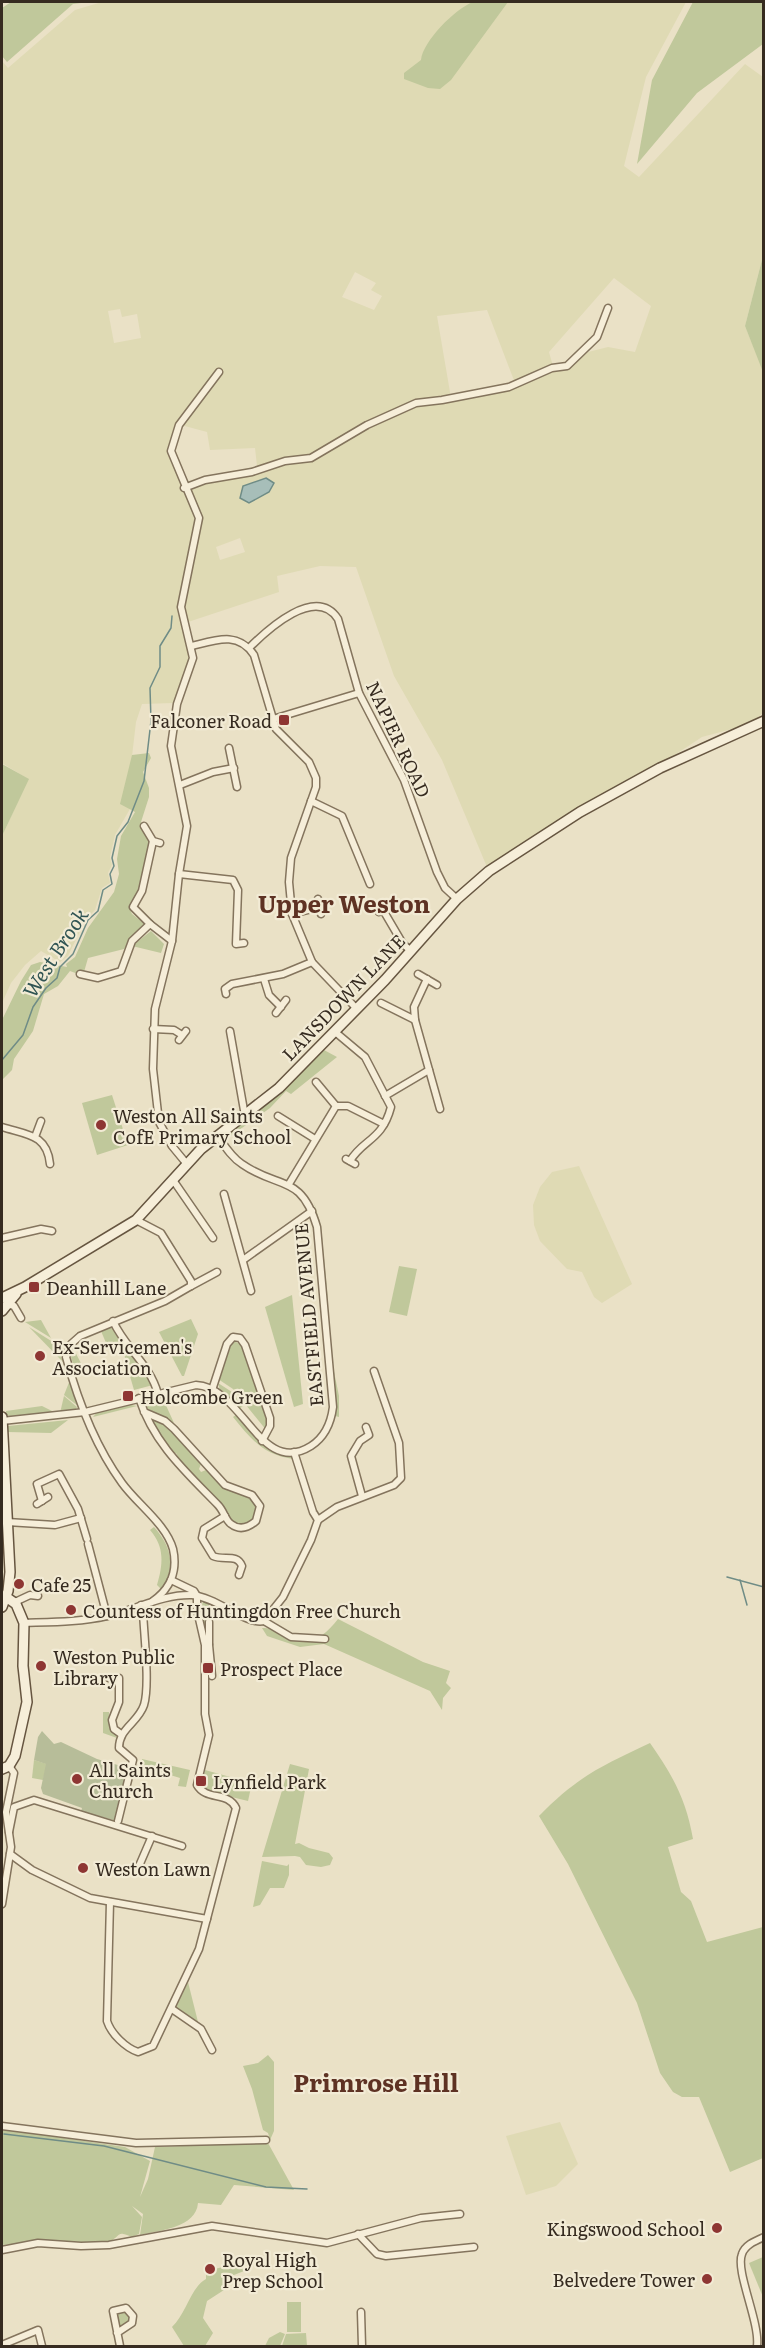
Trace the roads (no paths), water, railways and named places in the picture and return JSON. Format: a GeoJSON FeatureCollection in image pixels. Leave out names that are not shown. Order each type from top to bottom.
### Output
{"type":"FeatureCollection","features":[{"type":"Feature","properties":{"kind":"street"},"geometry":{"type":"LineString","coordinates":[[184,488],[205,480],[252,472],[285,461],[311,458],[367,425],[416,403],[509,387],[552,368],[562,369],[576,359],[597,337],[608,308]]}},
{"type":"Feature","properties":{"kind":"street"},"geometry":{"type":"LineString","coordinates":[[186,1163],[169,1142],[156,1112],[153,1029],[155,1010],[172,940],[187,825],[180,785],[173,762],[172,739],[177,704],[193,658],[181,598],[199,518],[184,488],[171,451],[175,434],[219,372]]}},
{"type":"Feature","properties":{"kind":"street","name":"NAPIER ROAD"},"geometry":{"type":"LineString","coordinates":[[249,648],[276,622],[313,607],[327,607],[338,620],[359,693],[404,780],[437,872],[445,888],[457,899]]}},
{"type":"Feature","properties":{"kind":"street"},"geometry":{"type":"LineString","coordinates":[[192,646],[232,638],[249,648],[254,655],[279,734],[314,769],[316,786],[291,858],[289,890],[292,914],[312,962],[356,1008]]}},
{"type":"Feature","properties":{"kind":"street"},"geometry":{"type":"LineString","coordinates":[[273,719],[359,693]]}},
{"type":"Feature","properties":{"kind":"street","name":"LANSDOWN LANE"},"geometry":{"type":"LineString","coordinates":[[3,1306],[25,1287],[136,1220],[186,1163],[279,1088],[411,951],[457,899],[489,871],[588,808],[660,768],[764,721]]}},
{"type":"Feature","properties":{"kind":"street"},"geometry":{"type":"LineString","coordinates":[[230,748],[237,787]]}},
{"type":"Feature","properties":{"kind":"street"},"geometry":{"type":"LineString","coordinates":[[180,785],[213,772],[234,768]]}},
{"type":"Feature","properties":{"kind":"street"},"geometry":{"type":"LineString","coordinates":[[311,801],[342,816],[370,884]]}},
{"type":"Feature","properties":{"kind":"street"},"geometry":{"type":"LineString","coordinates":[[144,826],[157,842],[142,891],[133,907],[134,911],[172,940]]}},
{"type":"Feature","properties":{"kind":"street"},"geometry":{"type":"LineString","coordinates":[[358,876],[366,873]]}},
{"type":"Feature","properties":{"kind":"street"},"geometry":{"type":"LineString","coordinates":[[179,874],[233,880],[238,890],[236,944],[244,943]]}},
{"type":"Feature","properties":{"kind":"street"},"geometry":{"type":"LineString","coordinates":[[292,914],[320,911],[318,899]]}},
{"type":"Feature","properties":{"kind":"street"},"geometry":{"type":"LineString","coordinates":[[379,912],[383,910],[403,945],[411,951]]}},
{"type":"Feature","properties":{"kind":"street"},"geometry":{"type":"LineString","coordinates":[[80,974],[98,978],[121,971],[132,941],[150,924]]}},
{"type":"Feature","properties":{"kind":"street"},"geometry":{"type":"LineString","coordinates":[[226,994],[225,989],[232,984],[264,979],[312,962]]}},
{"type":"Feature","properties":{"kind":"street"},"geometry":{"type":"LineString","coordinates":[[418,974],[437,985]]}},
{"type":"Feature","properties":{"kind":"street"},"geometry":{"type":"LineString","coordinates":[[88,985],[91,977]]}},
{"type":"Feature","properties":{"kind":"street"},"geometry":{"type":"LineString","coordinates":[[264,979],[269,995],[281,1007]]}},
{"type":"Feature","properties":{"kind":"street"},"geometry":{"type":"LineString","coordinates":[[427,979],[414,1007],[415,1020],[440,1109]]}},
{"type":"Feature","properties":{"kind":"street"},"geometry":{"type":"LineString","coordinates":[[276,1013],[286,1000]]}},
{"type":"Feature","properties":{"kind":"street"},"geometry":{"type":"LineString","coordinates":[[381,1003],[415,1020]]}},
{"type":"Feature","properties":{"kind":"street"},"geometry":{"type":"LineString","coordinates":[[153,1029],[174,1030],[182,1035]]}},
{"type":"Feature","properties":{"kind":"street"},"geometry":{"type":"LineString","coordinates":[[230,1031],[245,1116]]}},
{"type":"Feature","properties":{"kind":"street"},"geometry":{"type":"LineString","coordinates":[[334,1031],[365,1057],[391,1107],[378,1136],[354,1155],[351,1161]]}},
{"type":"Feature","properties":{"kind":"street"},"geometry":{"type":"LineString","coordinates":[[385,1096],[429,1070]]}},
{"type":"Feature","properties":{"kind":"street"},"geometry":{"type":"LineString","coordinates":[[315,1082],[336,1106],[348,1106],[384,1124]]}},
{"type":"Feature","properties":{"kind":"street"},"geometry":{"type":"LineString","coordinates":[[289,1184],[336,1106]]}},
{"type":"Feature","properties":{"kind":"street"},"geometry":{"type":"LineString","coordinates":[[277,1116],[315,1139]]}},
{"type":"Feature","properties":{"kind":"street"},"geometry":{"type":"LineString","coordinates":[[35,1137],[41,1121]]}},
{"type":"Feature","properties":{"kind":"street"},"geometry":{"type":"LineString","coordinates":[[2,1127],[35,1137],[46,1144],[50,1161],[57,1157]]}},
{"type":"Feature","properties":{"kind":"street","name":"EASTFIELD AVENUE"},"geometry":{"type":"LineString","coordinates":[[218,1135],[241,1164],[289,1184],[304,1197],[317,1227],[333,1407],[328,1427],[320,1438],[309,1448],[294,1452]]}},
{"type":"Feature","properties":{"kind":"street"},"geometry":{"type":"LineString","coordinates":[[172,1180],[213,1238]]}},
{"type":"Feature","properties":{"kind":"street"},"geometry":{"type":"LineString","coordinates":[[224,1194],[251,1291]]}},
{"type":"Feature","properties":{"kind":"street"},"geometry":{"type":"LineString","coordinates":[[243,1260],[312,1211]]}},
{"type":"Feature","properties":{"kind":"street"},"geometry":{"type":"LineString","coordinates":[[136,1220],[161,1233],[191,1281],[191,1286]]}},
{"type":"Feature","properties":{"kind":"street"},"geometry":{"type":"LineString","coordinates":[[2,1238],[41,1229],[52,1231]]}},
{"type":"Feature","properties":{"kind":"street"},"geometry":{"type":"LineString","coordinates":[[153,1601],[171,1580],[175,1560],[171,1543],[110,1466],[85,1412],[66,1357],[68,1349],[80,1336],[165,1301],[217,1272]]}},
{"type":"Feature","properties":{"kind":"street"},"geometry":{"type":"LineString","coordinates":[[3,1306],[14,1306],[21,1318]]}},
{"type":"Feature","properties":{"kind":"street"},"geometry":{"type":"LineString","coordinates":[[113,1321],[123,1341],[149,1371],[158,1394]]}},
{"type":"Feature","properties":{"kind":"street"},"geometry":{"type":"LineString","coordinates":[[213,1387],[227,1344],[233,1338],[240,1338],[245,1345],[270,1418],[270,1426],[262,1441]]}},
{"type":"Feature","properties":{"kind":"street"},"geometry":{"type":"LineString","coordinates":[[264,1621],[283,1597],[309,1546],[318,1520],[332,1510],[362,1496],[396,1484],[401,1474],[398,1437],[374,1371]]}},
{"type":"Feature","properties":{"kind":"street"},"geometry":{"type":"LineString","coordinates":[[2,1421],[85,1412],[196,1384],[213,1387],[229,1399],[262,1441],[273,1449],[294,1452],[313,1512],[318,1520]]}},
{"type":"Feature","properties":{"kind":"street"},"geometry":{"type":"LineString","coordinates":[[139,1398],[144,1412],[168,1453],[218,1505],[233,1525],[247,1527],[258,1517],[260,1506],[252,1495],[225,1485],[174,1429],[165,1421],[144,1412]]}},
{"type":"Feature","properties":{"kind":"street"},"geometry":{"type":"LineString","coordinates":[[2,1417],[10,1572],[7,1597],[2,1607]]}},
{"type":"Feature","properties":{"kind":"street"},"geometry":{"type":"LineString","coordinates":[[362,1496],[351,1456],[360,1441],[369,1435],[366,1427]]}},
{"type":"Feature","properties":{"kind":"street"},"geometry":{"type":"LineString","coordinates":[[42,1501],[37,1484],[59,1474],[81,1518],[108,1616]]}},
{"type":"Feature","properties":{"kind":"street"},"geometry":{"type":"LineString","coordinates":[[225,1516],[204,1529],[202,1538],[207,1550],[217,1558],[238,1560],[242,1566],[239,1575]]}},
{"type":"Feature","properties":{"kind":"street"},"geometry":{"type":"LineString","coordinates":[[7,1522],[55,1525],[81,1518]]}},
{"type":"Feature","properties":{"kind":"street"},"geometry":{"type":"LineString","coordinates":[[171,1580],[194,1591],[197,1596],[197,1610],[207,1645],[212,1676]]}},
{"type":"Feature","properties":{"kind":"street"},"geometry":{"type":"LineString","coordinates":[[7,1597],[38,1596]]}},
{"type":"Feature","properties":{"kind":"street"},"geometry":{"type":"LineString","coordinates":[[24,1623],[64,1622],[108,1616],[153,1601],[197,1596],[225,1605],[253,1622],[264,1621],[291,1637],[325,1639]]}},
{"type":"Feature","properties":{"kind":"street"},"geometry":{"type":"LineString","coordinates":[[2,1904],[10,1854],[6,1812],[14,1773],[5,1767],[15,1756],[27,1702],[23,1666],[24,1623],[7,1597]]}},
{"type":"Feature","properties":{"kind":"street"},"geometry":{"type":"LineString","coordinates":[[118,1821],[133,1763],[119,1748],[121,1734],[141,1712],[145,1698],[141,1605]]}},
{"type":"Feature","properties":{"kind":"street"},"geometry":{"type":"LineString","coordinates":[[110,1902],[106,2014],[109,2027],[132,2050],[146,2050],[153,2046],[199,1949],[236,1808],[228,1799],[205,1794],[197,1785],[209,1735],[205,1714],[209,1622]]}},
{"type":"Feature","properties":{"kind":"street"},"geometry":{"type":"LineString","coordinates":[[109,1678],[119,1678],[119,1702],[112,1720],[114,1729],[121,1734]]}},
{"type":"Feature","properties":{"kind":"street"},"geometry":{"type":"LineString","coordinates":[[9,1832],[14,1807],[34,1800],[182,1846]]}},
{"type":"Feature","properties":{"kind":"street"},"geometry":{"type":"LineString","coordinates":[[139,1866],[152,1836]]}},
{"type":"Feature","properties":{"kind":"street"},"geometry":{"type":"LineString","coordinates":[[10,1854],[32,1870],[90,1898],[145,1906],[207,1919]]}},
{"type":"Feature","properties":{"kind":"street"},"geometry":{"type":"LineString","coordinates":[[172,2009],[196,2024],[212,2045]]}},
{"type":"Feature","properties":{"kind":"street"},"geometry":{"type":"LineString","coordinates":[[2,2126],[136,2143],[266,2140]]}},
{"type":"Feature","properties":{"kind":"street"},"geometry":{"type":"LineString","coordinates":[[2,2250],[38,2243],[109,2245],[206,2226],[246,2229],[327,2243],[421,2218],[460,2214]]}},
{"type":"Feature","properties":{"kind":"street"},"geometry":{"type":"LineString","coordinates":[[358,2234],[377,2254],[386,2256],[474,2247]]}},
{"type":"Feature","properties":{"kind":"street"},"geometry":{"type":"LineString","coordinates":[[757,2346],[754,2315],[740,2264],[741,2255],[746,2248],[764,2237]]}},
{"type":"Feature","properties":{"kind":"street"},"geometry":{"type":"LineString","coordinates":[[361,2312],[362,2346]]}},
{"type":"Feature","properties":{"kind":"street"},"geometry":{"type":"LineString","coordinates":[[2,2345],[38,2330],[42,2346]]}},
{"type":"Feature","properties":{"kind":"street"},"geometry":{"type":"LineString","coordinates":[[117,2333],[120,2346]]}},
{"type":"Feature","properties":{"kind":"water"},"geometry":{"type":"Polygon","coordinates":[[[266,478],[274,483],[269,492],[249,503],[240,498],[243,486],[266,478]]]}},
{"type":"Feature","properties":{"kind":"waterway","name":"West Brook"},"geometry":{"type":"LineString","coordinates":[[2,1060],[23,1035],[33,1007],[46,988],[57,978],[60,967],[73,954],[88,920],[98,911],[103,890],[112,884],[110,874],[114,866],[112,858],[117,836],[128,822],[144,781],[151,721],[150,688],[160,667],[160,646],[171,628],[172,616]]}},
{"type":"Feature","properties":{"kind":"waterway"},"geometry":{"type":"LineString","coordinates":[[727,1577],[764,1587]]}},
{"type":"Feature","properties":{"kind":"waterway"},"geometry":{"type":"LineString","coordinates":[[740,1580],[747,1605]]}},
{"type":"Feature","properties":{"kind":"waterway"},"geometry":{"type":"LineString","coordinates":[[4,2134],[104,2146],[266,2187],[307,2189]]}},
{"type":"Feature","properties":{"kind":"place","name":"Falconer Road"},"geometry":{"type":"Point","coordinates":[284,720]}},
{"type":"Feature","properties":{"kind":"place","name":"Weston All Saints CofE Primary School"},"geometry":{"type":"Point","coordinates":[101,1125]}},
{"type":"Feature","properties":{"kind":"place","name":"Deanhill Lane"},"geometry":{"type":"Point","coordinates":[34,1287]}},
{"type":"Feature","properties":{"kind":"place","name":"Ex-Servicemen's Association"},"geometry":{"type":"Point","coordinates":[40,1356]}},
{"type":"Feature","properties":{"kind":"place","name":"Holcombe Green"},"geometry":{"type":"Point","coordinates":[128,1396]}},
{"type":"Feature","properties":{"kind":"place","name":"Cafe 25"},"geometry":{"type":"Point","coordinates":[19,1584]}},
{"type":"Feature","properties":{"kind":"place","name":"Countess of Huntingdon Free Church"},"geometry":{"type":"Point","coordinates":[71,1610]}},
{"type":"Feature","properties":{"kind":"place","name":"Weston Public Library"},"geometry":{"type":"Point","coordinates":[41,1666]}},
{"type":"Feature","properties":{"kind":"place","name":"Prospect Place"},"geometry":{"type":"Point","coordinates":[208,1668]}},
{"type":"Feature","properties":{"kind":"place","name":"All Saints Church"},"geometry":{"type":"Point","coordinates":[77,1779]}},
{"type":"Feature","properties":{"kind":"place","name":"Lynfield Park"},"geometry":{"type":"Point","coordinates":[201,1781]}},
{"type":"Feature","properties":{"kind":"place","name":"Weston Lawn"},"geometry":{"type":"Point","coordinates":[83,1868]}},
{"type":"Feature","properties":{"kind":"place","name":"Kingswood School"},"geometry":{"type":"Point","coordinates":[717,2228]}},
{"type":"Feature","properties":{"kind":"place","name":"Royal High Prep School"},"geometry":{"type":"Point","coordinates":[210,2269]}},
{"type":"Feature","properties":{"kind":"place","name":"Belvedere Tower"},"geometry":{"type":"Point","coordinates":[707,2279]}},
{"type":"Feature","properties":{"kind":"district","name":"Upper Weston"},"geometry":{"type":"Point","coordinates":[344,902]}},
{"type":"Feature","properties":{"kind":"district","name":"Primrose Hill"},"geometry":{"type":"Point","coordinates":[376,2081]}}]}
